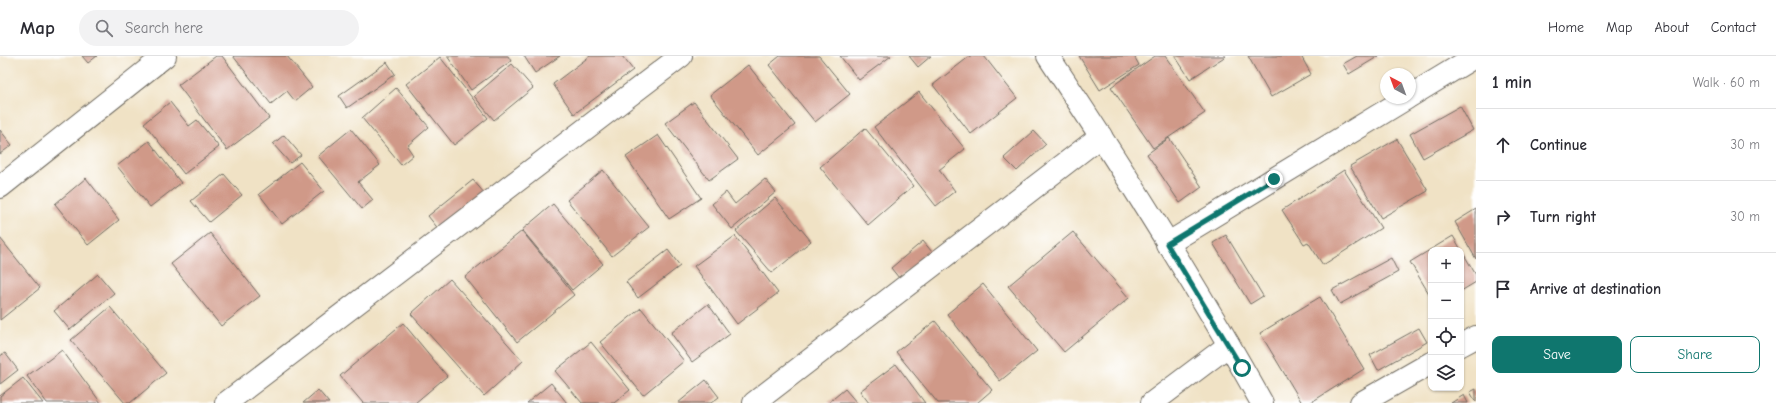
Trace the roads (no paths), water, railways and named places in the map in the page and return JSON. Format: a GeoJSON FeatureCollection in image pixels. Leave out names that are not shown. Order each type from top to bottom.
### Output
{"type":"FeatureCollection","features":[{"type":"Feature","properties":{"kind":"street"},"geometry":{"type":"LineString","coordinates":[[0,186],[165,56]]}},
{"type":"Feature","properties":{"kind":"street"},"geometry":{"type":"LineString","coordinates":[[226,403],[681,56]]}},
{"type":"Feature","properties":{"kind":"street"},"geometry":{"type":"LineString","coordinates":[[1048,56],[1101,136],[1230,345],[1262,403]]}},
{"type":"Feature","properties":{"kind":"street"},"geometry":{"type":"LineString","coordinates":[[1416,92],[1476,56]]}},
{"type":"Feature","properties":{"kind":"street"},"geometry":{"type":"LineString","coordinates":[[1167,244],[1397,104]]}},
{"type":"Feature","properties":{"kind":"street"},"geometry":{"type":"LineString","coordinates":[[754,403],[1101,136]]}},
{"type":"Feature","properties":{"kind":"street"},"geometry":{"type":"LineString","coordinates":[[1464,343],[1476,337]]}},
{"type":"Feature","properties":{"kind":"street"},"geometry":{"type":"LineString","coordinates":[[1152,403],[1230,345]]}},
{"type":"Feature","properties":{"kind":"street"},"geometry":{"type":"LineString","coordinates":[[1361,403],[1428,365]]}}]}
